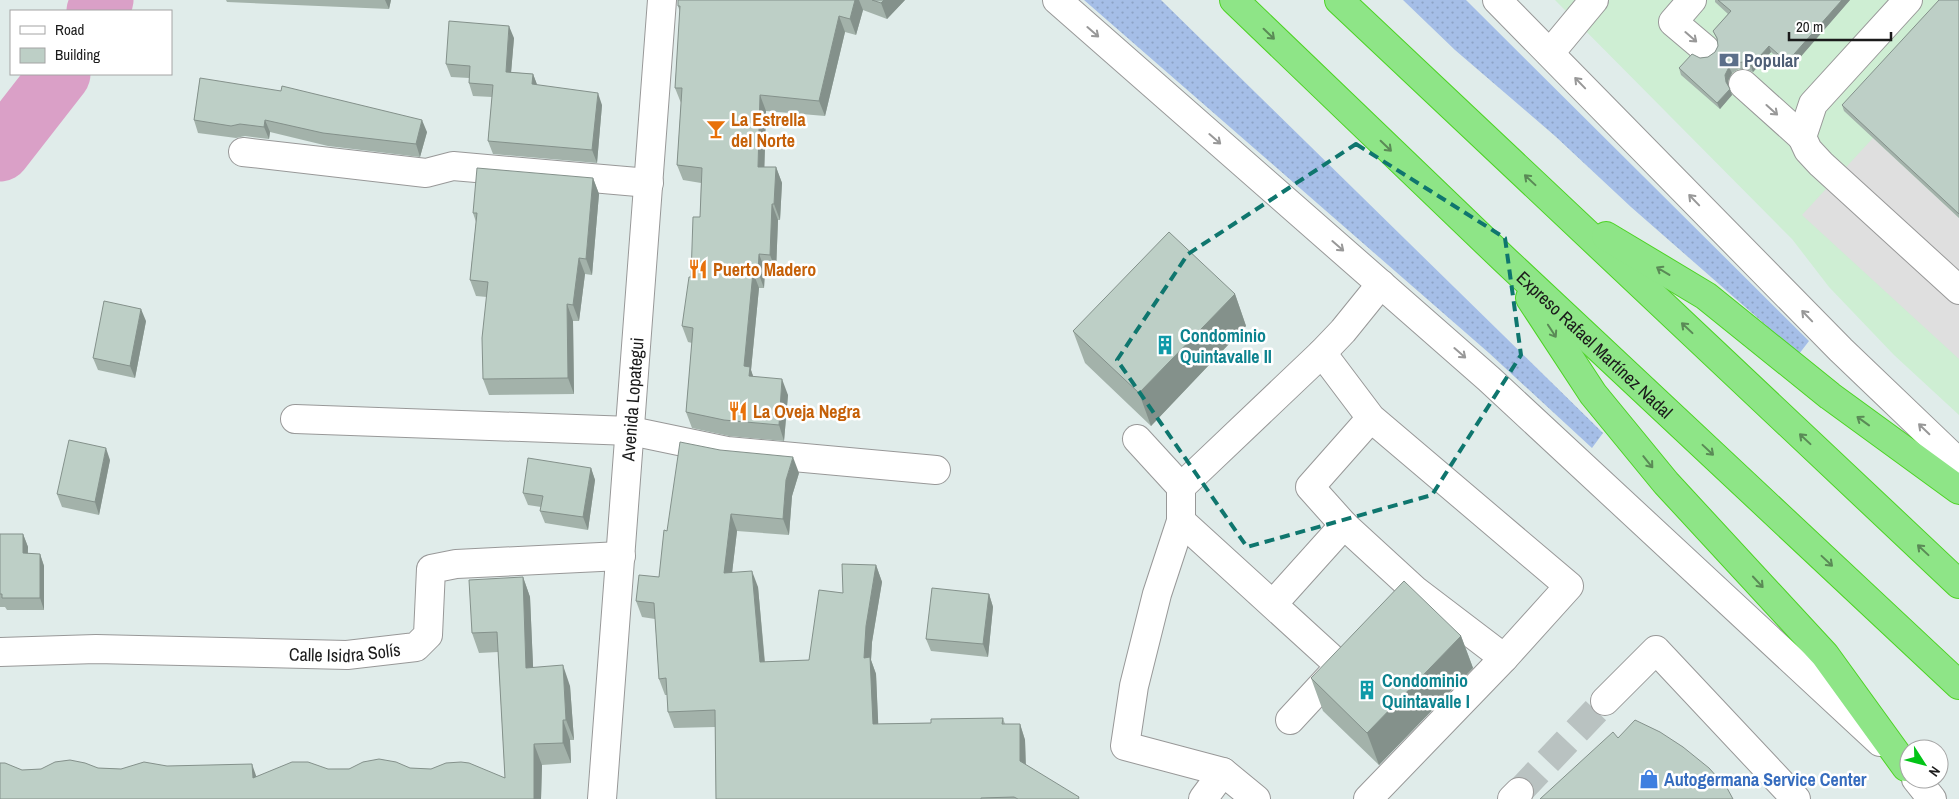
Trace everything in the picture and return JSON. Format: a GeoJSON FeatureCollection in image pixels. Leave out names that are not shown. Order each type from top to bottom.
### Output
{"type":"FeatureCollection","features":[{"type":"Feature","properties":{"kind":"highway","name":"Expreso Rafael Martínez Nadal"},"geometry":{"type":"LineString","coordinates":[[1234,0],[1506,261],[1959,684]]}},
{"type":"Feature","properties":{"kind":"highway"},"geometry":{"type":"LineString","coordinates":[[1339,0],[1959,584]]}},
{"type":"Feature","properties":{"kind":"highway"},"geometry":{"type":"LineString","coordinates":[[1560,208],[1706,296],[1830,396],[1959,490]]}},
{"type":"Feature","properties":{"kind":"highway"},"geometry":{"type":"LineString","coordinates":[[1506,261],[1593,394],[1666,483],[1825,654],[1899,756]]}},
{"type":"Feature","properties":{"kind":"street","name":"Avenida Lopategui"},"geometry":{"type":"LineString","coordinates":[[602,799],[650,183],[662,0]]}},
{"type":"Feature","properties":{"kind":"street"},"geometry":{"type":"LineString","coordinates":[[1056,0],[1489,379],[1899,761]]}},
{"type":"Feature","properties":{"kind":"street"},"geometry":{"type":"LineString","coordinates":[[1497,0],[1841,350],[1959,463]]}},
{"type":"Feature","properties":{"kind":"street"},"geometry":{"type":"LineString","coordinates":[[1550,53],[1594,0]]}},
{"type":"Feature","properties":{"kind":"street"},"geometry":{"type":"LineString","coordinates":[[1692,0],[1673,22],[1704,49]]}},
{"type":"Feature","properties":{"kind":"street"},"geometry":{"type":"LineString","coordinates":[[1802,137],[1813,104],[1908,0]]}},
{"type":"Feature","properties":{"kind":"street"},"geometry":{"type":"LineString","coordinates":[[1743,84],[1802,137],[1808,150],[1821,164],[1959,290]]}},
{"type":"Feature","properties":{"kind":"street"},"geometry":{"type":"LineString","coordinates":[[243,152],[426,173],[453,166],[650,183]]}},
{"type":"Feature","properties":{"kind":"street"},"geometry":{"type":"LineString","coordinates":[[1181,487],[1322,353],[1343,331],[1381,284]]}},
{"type":"Feature","properties":{"kind":"street"},"geometry":{"type":"LineString","coordinates":[[1322,353],[1371,418],[1569,586],[1504,658],[1368,799]]}},
{"type":"Feature","properties":{"kind":"street"},"geometry":{"type":"LineString","coordinates":[[1371,418],[1310,486],[1344,525],[1416,591],[1504,658]]}},
{"type":"Feature","properties":{"kind":"street"},"geometry":{"type":"LineString","coordinates":[[295,419],[631,432],[726,451],[936,470]]}},
{"type":"Feature","properties":{"kind":"street"},"geometry":{"type":"LineString","coordinates":[[1137,439],[1181,487],[1180,521],[1157,594],[1134,686],[1125,746],[1223,772],[1256,799]]}},
{"type":"Feature","properties":{"kind":"street"},"geometry":{"type":"LineString","coordinates":[[1180,521],[1340,666]]}},
{"type":"Feature","properties":{"kind":"street"},"geometry":{"type":"LineString","coordinates":[[1273,604],[1344,525]]}},
{"type":"Feature","properties":{"kind":"street","name":"Calle Isidra Solís"},"geometry":{"type":"LineString","coordinates":[[0,652],[96,649],[347,655],[416,647],[428,635],[431,569],[456,564],[621,556]]}},
{"type":"Feature","properties":{"kind":"street"},"geometry":{"type":"LineString","coordinates":[[1395,612],[1416,591]]}},
{"type":"Feature","properties":{"kind":"street"},"geometry":{"type":"LineString","coordinates":[[1290,720],[1360,646]]}},
{"type":"Feature","properties":{"kind":"street"},"geometry":{"type":"LineString","coordinates":[[1605,702],[1656,650],[1796,799]]}},
{"type":"Feature","properties":{"kind":"street"},"geometry":{"type":"LineString","coordinates":[[1203,799],[1223,772]]}},
{"type":"Feature","properties":{"kind":"street"},"geometry":{"type":"LineString","coordinates":[[1924,789],[1932,799]]}},
{"type":"Feature","properties":{"kind":"highlighted area"},"geometry":{"type":"Polygon","coordinates":[[[1356,144],[1505,238],[1521,355],[1432,495],[1247,547],[1117,360],[1188,254],[1356,144]]]}},
{"type":"Feature","properties":{"kind":"shaded area"},"geometry":{"type":"Polygon","coordinates":[[[1084,0],[1161,0],[1603,433],[1592,448],[1489,353],[1084,0]]]}},
{"type":"Feature","properties":{"kind":"shaded area"},"geometry":{"type":"Polygon","coordinates":[[[1403,0],[1466,0],[1809,341],[1799,354],[1631,207],[1555,136],[1455,50],[1403,0]]]}},
{"type":"Feature","properties":{"kind":"shaded area"},"geometry":{"type":"Polygon","coordinates":[[[1555,0],[1959,0],[1959,415],[1894,355],[1829,287],[1792,239],[1555,0]]]}},
{"type":"Feature","properties":{"kind":"shaded area"},"geometry":{"type":"Polygon","coordinates":[[[1873,138],[1959,218],[1959,359],[1802,215],[1873,138]]]}},
{"type":"Feature","properties":{"kind":"building"},"geometry":{"type":"Polygon","coordinates":[[[678,0],[855,0],[850,19],[839,16],[819,101],[760,95],[758,167],[776,167],[774,204],[772,204],[770,255],[759,254],[758,272],[753,272],[744,366],[750,367],[749,376],[782,379],[779,425],[724,420],[686,412],[693,328],[682,326],[689,277],[691,277],[693,217],[700,217],[702,168],[677,165],[682,88],[675,88],[680,6],[678,6],[678,0]]]}},
{"type":"Feature","properties":{"kind":"building"},"geometry":{"type":"Polygon","coordinates":[[[872,0],[884,0],[881,3],[872,0]]]}},
{"type":"Feature","properties":{"kind":"building","name":"Popular"},"geometry":{"type":"Polygon","coordinates":[[[1718,0],[1842,0],[1787,62],[1769,46],[1751,66],[1743,62],[1729,67],[1725,75],[1730,89],[1717,103],[1679,68],[1692,54],[1700,58],[1708,57],[1715,52],[1718,46],[1717,38],[1713,31],[1731,11],[1718,0]]]}},
{"type":"Feature","properties":{"kind":"building"},"geometry":{"type":"Polygon","coordinates":[[[1939,0],[1959,0],[1959,214],[1842,105],[1939,0]]]}},
{"type":"Feature","properties":{"kind":"building"},"geometry":{"type":"Polygon","coordinates":[[[449,21],[509,26],[506,72],[533,74],[532,84],[598,93],[592,150],[488,141],[493,85],[469,83],[470,66],[446,64],[449,21]]]}},
{"type":"Feature","properties":{"kind":"building"},"geometry":{"type":"Polygon","coordinates":[[[200,78],[281,91],[282,86],[422,120],[416,144],[323,133],[265,120],[264,127],[240,124],[231,126],[194,120],[200,78]]]}},
{"type":"Feature","properties":{"kind":"building"},"geometry":{"type":"Polygon","coordinates":[[[477,168],[593,178],[586,259],[579,258],[573,305],[567,304],[568,378],[483,379],[482,338],[488,282],[470,280],[477,213],[473,213],[477,168]]]}},
{"type":"Feature","properties":{"kind":"building"},"geometry":{"type":"Polygon","coordinates":[[[1169,232],[1235,294],[1139,393],[1073,331],[1169,232]]]}},
{"type":"Feature","properties":{"kind":"building"},"geometry":{"type":"Polygon","coordinates":[[[104,301],[141,309],[130,366],[93,358],[104,301]]]}},
{"type":"Feature","properties":{"kind":"building"},"geometry":{"type":"Polygon","coordinates":[[[69,440],[106,448],[95,502],[57,494],[69,440]]]}},
{"type":"Feature","properties":{"kind":"building"},"geometry":{"type":"Polygon","coordinates":[[[680,442],[720,450],[793,457],[786,480],[783,519],[731,514],[724,573],[752,571],[760,662],[809,660],[819,590],[843,593],[842,564],[876,565],[866,626],[864,658],[870,657],[873,724],[931,723],[931,719],[1003,718],[1002,724],[1020,724],[1020,761],[1079,797],[1078,799],[1018,799],[1014,797],[981,799],[716,799],[715,710],[668,712],[666,678],[659,679],[654,603],[636,601],[639,575],[659,577],[664,530],[667,531],[680,442]]]}},
{"type":"Feature","properties":{"kind":"building"},"geometry":{"type":"Polygon","coordinates":[[[528,458],[591,468],[583,517],[540,511],[543,496],[523,493],[528,458]]]}},
{"type":"Feature","properties":{"kind":"building"},"geometry":{"type":"Polygon","coordinates":[[[0,534],[23,534],[23,553],[40,554],[40,598],[2,598],[2,594],[0,594],[0,534]]]}},
{"type":"Feature","properties":{"kind":"building"},"geometry":{"type":"Polygon","coordinates":[[[523,577],[526,668],[563,665],[566,720],[563,720],[563,743],[534,744],[534,799],[0,799],[0,763],[5,763],[22,770],[41,769],[55,762],[70,760],[98,768],[121,769],[144,762],[167,766],[252,764],[253,778],[292,762],[308,762],[328,769],[349,769],[363,762],[379,759],[396,762],[410,768],[431,769],[446,763],[461,762],[469,763],[505,778],[497,632],[472,633],[469,580],[523,577]]]}},
{"type":"Feature","properties":{"kind":"building"},"geometry":{"type":"Polygon","coordinates":[[[1404,581],[1461,636],[1367,733],[1311,678],[1404,581]]]}},
{"type":"Feature","properties":{"kind":"building"},"geometry":{"type":"Polygon","coordinates":[[[932,588],[989,594],[983,644],[926,639],[932,588]]]}},
{"type":"Feature","properties":{"kind":"building"},"geometry":{"type":"Polygon","coordinates":[[[1635,720],[1660,732],[1683,747],[1709,768],[1727,788],[1733,799],[1540,799],[1613,732],[1618,738],[1635,720]]]}},
{"type":"Feature","properties":{"kind":"waterway"},"geometry":{"type":"LineString","coordinates":[[98,10],[103,0]]}},
{"type":"Feature","properties":{"kind":"waterway"},"geometry":{"type":"LineString","coordinates":[[0,151],[59,75]]}},
{"type":"Feature","properties":{"kind":"tunnel"},"geometry":{"type":"LineString","coordinates":[[1519,792],[1605,701]]}},
{"type":"Feature","properties":{"kind":"place","name":"Popular"},"geometry":{"type":"Point","coordinates":[1729,60]}},
{"type":"Feature","properties":{"kind":"place","name":"La Estrella del Norte"},"geometry":{"type":"Point","coordinates":[716,129]}},
{"type":"Feature","properties":{"kind":"place","name":"Puerto Madero"},"geometry":{"type":"Point","coordinates":[698,269]}},
{"type":"Feature","properties":{"kind":"place","name":"Condominio Quintavalle II"},"geometry":{"type":"Point","coordinates":[1165,345]}},
{"type":"Feature","properties":{"kind":"place","name":"La Oveja Negra"},"geometry":{"type":"Point","coordinates":[738,411]}},
{"type":"Feature","properties":{"kind":"place","name":"Condominio Quintavalle I"},"geometry":{"type":"Point","coordinates":[1367,690]}},
{"type":"Feature","properties":{"kind":"place","name":"Autogermana Service Center"},"geometry":{"type":"Point","coordinates":[1649,779]}}]}
